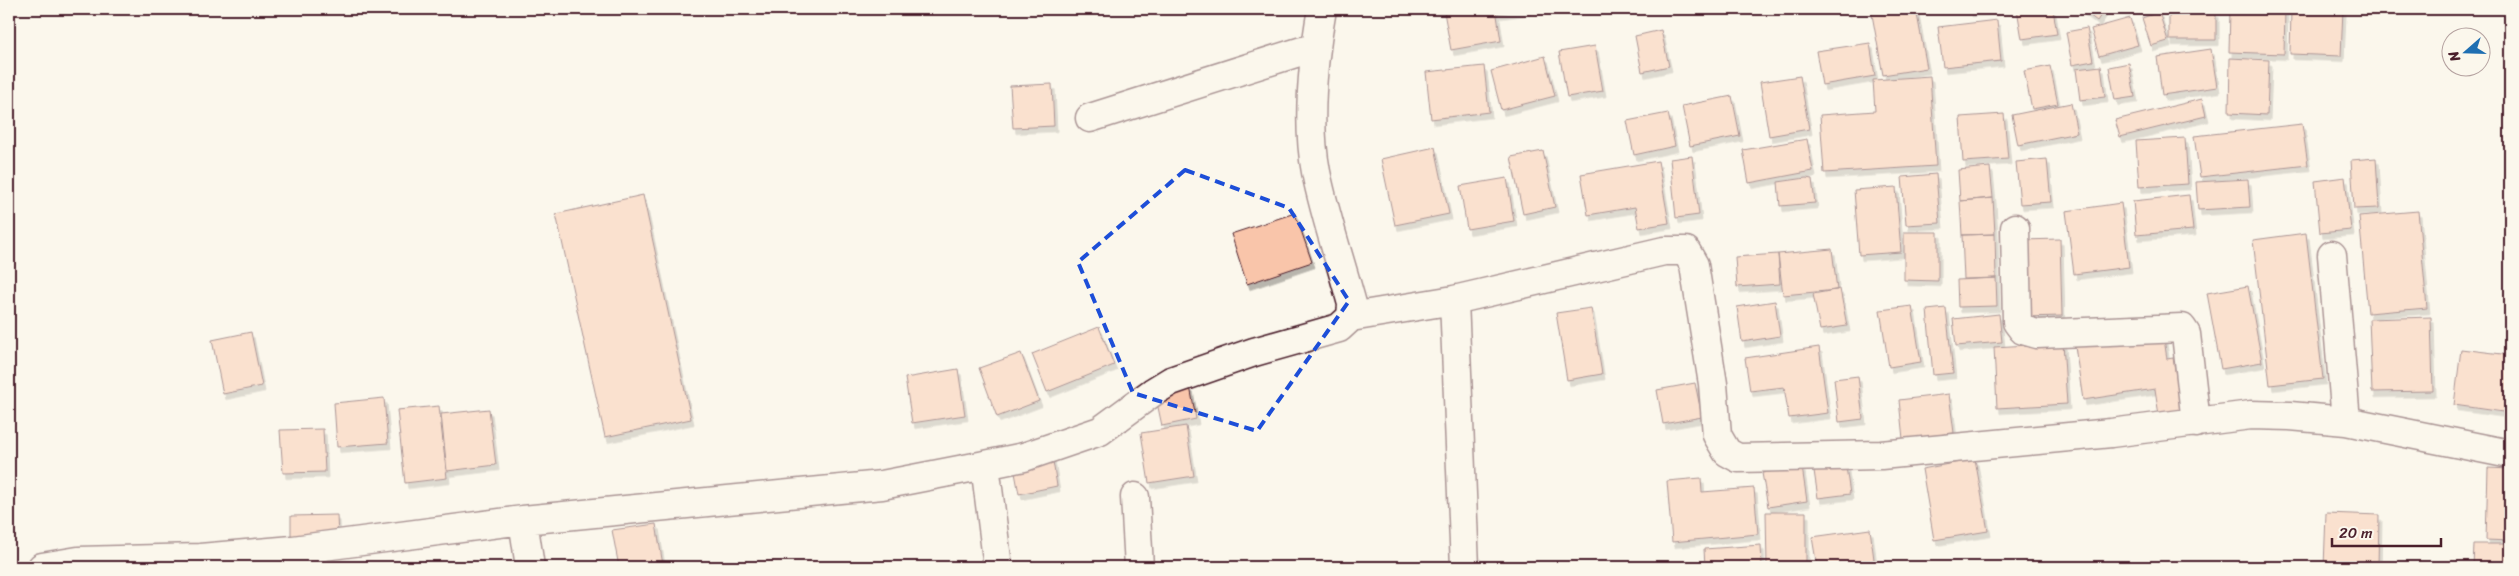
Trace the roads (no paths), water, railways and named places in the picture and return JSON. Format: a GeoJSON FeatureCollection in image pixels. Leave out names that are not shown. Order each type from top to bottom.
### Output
{"type":"FeatureCollection","features":[{"type":"Feature","properties":{"kind":"street"},"geometry":{"type":"LineString","coordinates":[[1322,9],[1316,50],[1312,121],[1316,171],[1352,304],[1351,317]]}},
{"type":"Feature","properties":{"kind":"street"},"geometry":{"type":"LineString","coordinates":[[1090,118],[1302,51],[1316,50]]}},
{"type":"Feature","properties":{"kind":"street"},"geometry":{"type":"LineString","coordinates":[[2016,228],[2017,322],[2023,330],[2037,334],[2182,328],[2186,334],[2196,423]]}},
{"type":"Feature","properties":{"kind":"street"},"geometry":{"type":"LineString","coordinates":[[42,567],[78,561],[200,558],[293,550],[523,520],[882,485],[985,465],[1024,457],[1100,431],[1153,392],[1170,382],[1254,352],[1340,328],[1351,317],[1454,300],[1664,252],[1686,251],[1694,266],[1713,384],[1717,435],[1727,452],[1738,458],[1881,455],[2112,434],[2251,415],[2346,421],[2510,454]]}},
{"type":"Feature","properties":{"kind":"street"},"geometry":{"type":"LineString","coordinates":[[2332,255],[2346,421]]}},
{"type":"Feature","properties":{"kind":"street"},"geometry":{"type":"LineString","coordinates":[[1454,300],[1465,567]]}},
{"type":"Feature","properties":{"kind":"street"},"geometry":{"type":"LineString","coordinates":[[985,465],[998,567]]}},
{"type":"Feature","properties":{"kind":"street"},"geometry":{"type":"LineString","coordinates":[[1135,497],[1139,567]]}},
{"type":"Feature","properties":{"kind":"street"},"geometry":{"type":"LineString","coordinates":[[523,520],[530,567]]}}]}
